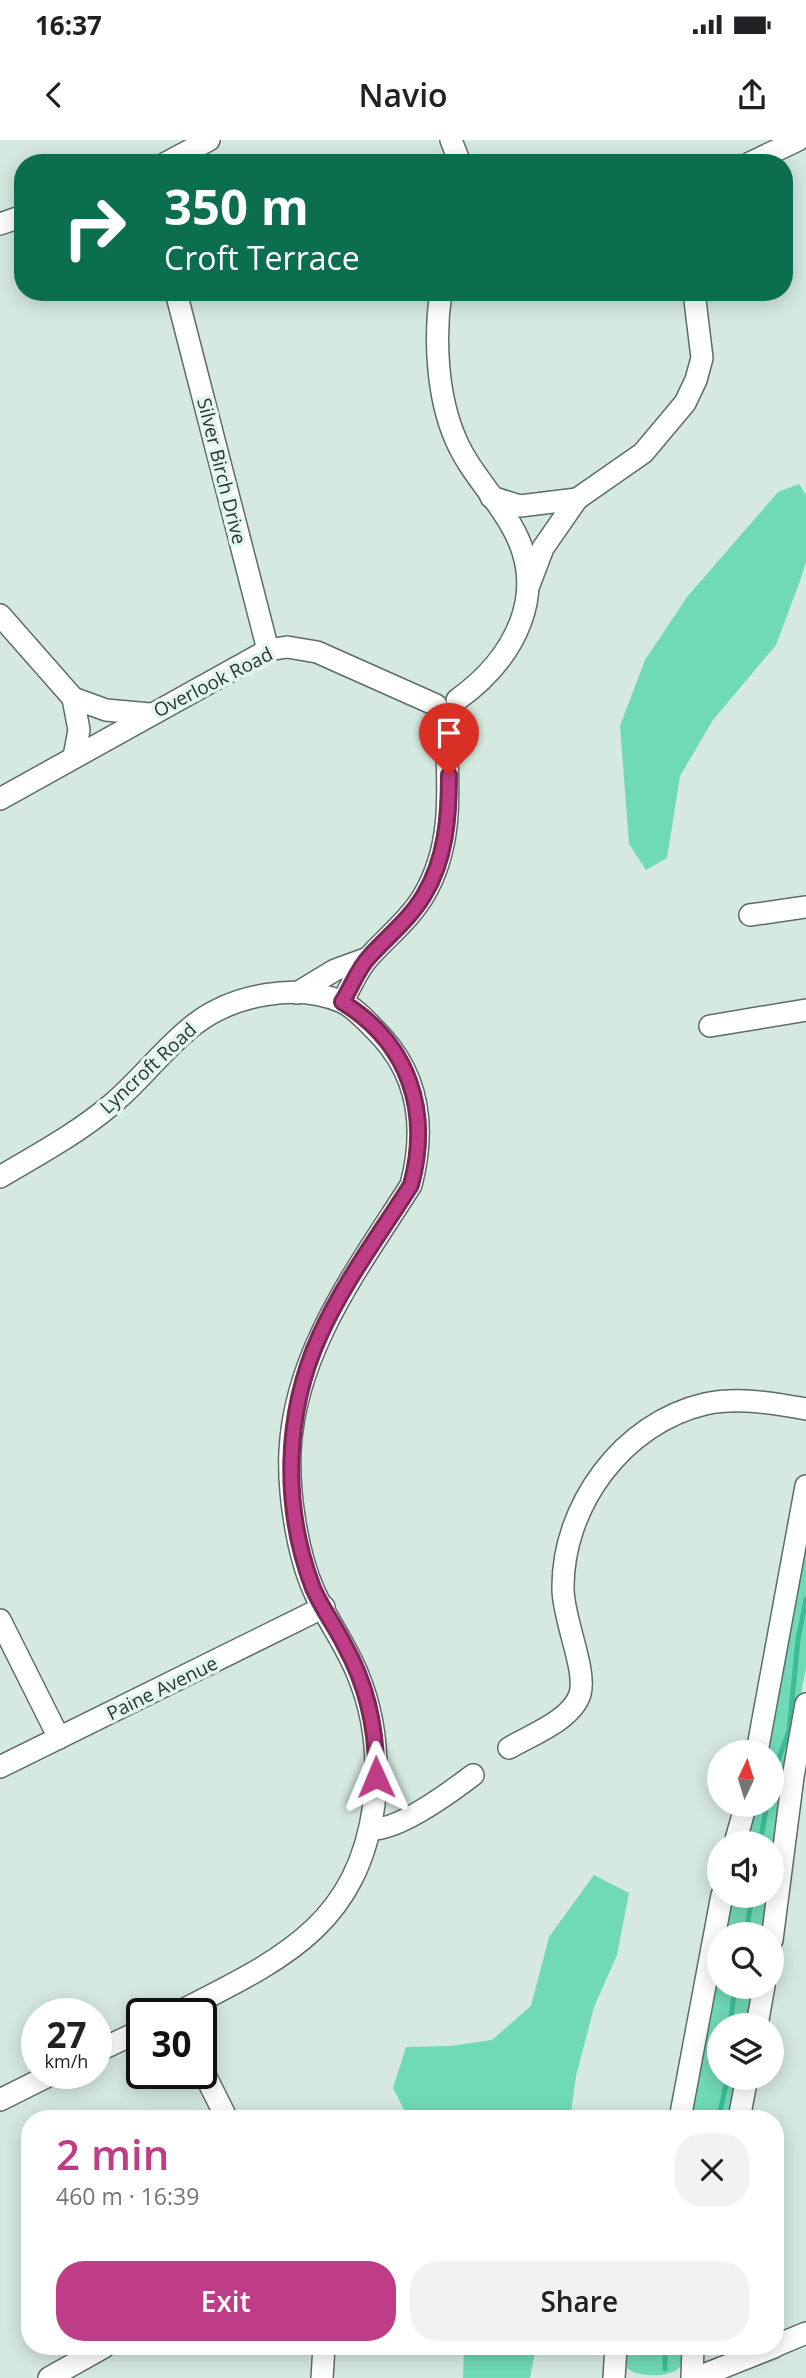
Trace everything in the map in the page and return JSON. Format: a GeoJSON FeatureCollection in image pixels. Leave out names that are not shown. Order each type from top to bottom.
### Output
{"type":"FeatureCollection","features":[{"type":"Feature","properties":{"kind":"street"},"geometry":{"type":"LineString","coordinates":[[183,154],[209,140]]}},
{"type":"Feature","properties":{"kind":"street"},"geometry":{"type":"LineString","coordinates":[[769,154],[798,140]]}},
{"type":"Feature","properties":{"kind":"street","name":"Silver Birch Drive"},"geometry":{"type":"LineString","coordinates":[[178,301],[268,650]]}},
{"type":"Feature","properties":{"kind":"street"},"geometry":{"type":"LineString","coordinates":[[440,301],[437,337],[454,437],[470,470],[510,523],[521,546],[527,590]]}},
{"type":"Feature","properties":{"kind":"street"},"geometry":{"type":"LineString","coordinates":[[342,1002],[368,958],[394,932],[424,895],[438,863],[449,812],[441,713],[443,697],[457,700],[495,668],[509,649],[519,630],[527,590],[543,548],[577,499],[643,453],[685,403],[696,380],[702,358],[696,301]]}},
{"type":"Feature","properties":{"kind":"street"},"geometry":{"type":"LineString","coordinates":[[491,498],[520,506],[577,499]]}},
{"type":"Feature","properties":{"kind":"street"},"geometry":{"type":"LineString","coordinates":[[0,615],[72,698],[79,730],[74,757]]}},
{"type":"Feature","properties":{"kind":"street","name":"Overlook Road"},"geometry":{"type":"LineString","coordinates":[[0,799],[268,650],[287,647],[317,652],[441,713]]}},
{"type":"Feature","properties":{"kind":"street"},"geometry":{"type":"LineString","coordinates":[[72,698],[107,710],[151,714]]}},
{"type":"Feature","properties":{"kind":"street"},"geometry":{"type":"LineString","coordinates":[[750,915],[806,907]]}},
{"type":"Feature","properties":{"kind":"street"},"geometry":{"type":"LineString","coordinates":[[297,993],[335,970],[368,958]]}},
{"type":"Feature","properties":{"kind":"street","name":"Lyncroft Road"},"geometry":{"type":"LineString","coordinates":[[0,1177],[110,1107],[194,1025],[216,1010],[245,1000],[297,993],[342,1002],[374,1029],[400,1057],[413,1089],[418,1159],[411,1185],[320,1333],[309,1361],[293,1423],[292,1492],[306,1564],[314,1590],[359,1676],[373,1723],[376,1760],[370,1829],[356,1874],[338,1904],[316,1928],[272,1963],[205,1998]]}},
{"type":"Feature","properties":{"kind":"street"},"geometry":{"type":"LineString","coordinates":[[710,1026],[806,1010]]}},
{"type":"Feature","properties":{"kind":"street"},"geometry":{"type":"LineString","coordinates":[[509,1748],[568,1712],[579,1697],[581,1675],[565,1612],[564,1568],[568,1544],[581,1507],[596,1481],[648,1428],[674,1414],[706,1404],[739,1400],[806,1409]]}},
{"type":"Feature","properties":{"kind":"street"},"geometry":{"type":"LineString","coordinates":[[759,1740],[806,1486]]}},
{"type":"Feature","properties":{"kind":"street","name":"Paine Avenue"},"geometry":{"type":"LineString","coordinates":[[0,1767],[324,1607]]}},
{"type":"Feature","properties":{"kind":"street"},"geometry":{"type":"LineString","coordinates":[[0,1620],[59,1738]]}},
{"type":"Feature","properties":{"kind":"street"},"geometry":{"type":"LineString","coordinates":[[774,1922],[806,1704]]}},
{"type":"Feature","properties":{"kind":"street"},"geometry":{"type":"LineString","coordinates":[[370,1829],[379,1830],[424,1808],[473,1774]]}},
{"type":"Feature","properties":{"kind":"street"},"geometry":{"type":"LineString","coordinates":[[682,2110],[720,1908]]}},
{"type":"Feature","properties":{"kind":"street"},"geometry":{"type":"LineString","coordinates":[[0,2100],[22,2089]]}},
{"type":"Feature","properties":{"kind":"street"},"geometry":{"type":"LineString","coordinates":[[212,2089],[222,2110]]}},
{"type":"Feature","properties":{"kind":"street"},"geometry":{"type":"LineString","coordinates":[[741,2110],[745,2090]]}},
{"type":"Feature","properties":{"kind":"street"},"geometry":{"type":"LineString","coordinates":[[784,2342],[806,2333]]}},
{"type":"Feature","properties":{"kind":"street"},"geometry":{"type":"LineString","coordinates":[[49,2378],[90,2355]]}},
{"type":"Feature","properties":{"kind":"street"},"geometry":{"type":"LineString","coordinates":[[323,2378],[324,2355]]}},
{"type":"Feature","properties":{"kind":"street"},"geometry":{"type":"LineString","coordinates":[[614,2378],[615,2355]]}},
{"type":"Feature","properties":{"kind":"street"},"geometry":{"type":"LineString","coordinates":[[693,2355],[694,2378],[752,2355]]}},
{"type":"Feature","properties":{"kind":"green space"},"geometry":{"type":"Polygon","coordinates":[[[799,484],[806,495],[806,562],[776,645],[713,720],[680,776],[667,858],[646,870],[629,844],[620,726],[645,660],[687,597],[778,492],[799,484]]]}},
{"type":"Feature","properties":{"kind":"green space"},"geometry":{"type":"Polygon","coordinates":[[[806,1536],[806,1667],[784,1786],[784,1740],[769,1740],[806,1536]]]}},
{"type":"Feature","properties":{"kind":"green space"},"geometry":{"type":"Polygon","coordinates":[[[750,1817],[781,1817],[780,1831],[746,1831],[750,1817]]]}},
{"type":"Feature","properties":{"kind":"green space"},"geometry":{"type":"Polygon","coordinates":[[[594,1875],[629,1893],[617,1955],[594,2007],[576,2076],[571,2110],[404,2110],[393,2088],[406,2047],[450,2046],[492,2040],[531,2006],[549,1937],[594,1875]]]}},
{"type":"Feature","properties":{"kind":"green space"},"geometry":{"type":"Polygon","coordinates":[[[729,1908],[771,1908],[769,1922],[726,1922],[729,1908]]]}},
{"type":"Feature","properties":{"kind":"green space"},"geometry":{"type":"Polygon","coordinates":[[[711,1999],[755,1999],[752,2013],[708,2013],[711,1999]]]}},
{"type":"Feature","properties":{"kind":"green space"},"geometry":{"type":"Polygon","coordinates":[[[707,2020],[707,2090],[737,2090],[733,2110],[690,2110],[707,2020]]]}},
{"type":"Feature","properties":{"kind":"green space"},"geometry":{"type":"Polygon","coordinates":[[[464,2355],[534,2355],[530,2378],[463,2378],[464,2355]]]}},
{"type":"Feature","properties":{"kind":"green space"},"geometry":{"type":"Polygon","coordinates":[[[626,2355],[685,2355],[682,2364],[673,2372],[645,2375],[627,2368],[626,2355]]]}},
{"type":"Feature","properties":{"kind":"waterway"},"geometry":{"type":"LineString","coordinates":[[784,1745],[789,1731],[798,1639],[806,1599]]}},
{"type":"Feature","properties":{"kind":"waterway"},"geometry":{"type":"LineString","coordinates":[[762,1831],[765,1817]]}},
{"type":"Feature","properties":{"kind":"waterway"},"geometry":{"type":"LineString","coordinates":[[748,1922],[750,1908]]}},
{"type":"Feature","properties":{"kind":"waterway"},"geometry":{"type":"LineString","coordinates":[[732,2013],[733,1999]]}},
{"type":"Feature","properties":{"kind":"waterway"},"geometry":{"type":"LineString","coordinates":[[720,2110],[725,2090]]}},
{"type":"Feature","properties":{"kind":"waterway"},"geometry":{"type":"LineString","coordinates":[[665,2355],[665,2369]]}},
{"type":"Feature","properties":{"kind":"route"},"geometry":{"type":"LineString","coordinates":[[376,1777],[373,1723],[359,1676],[314,1590],[306,1564],[292,1492],[290,1452],[293,1423],[309,1361],[320,1333],[411,1185],[418,1159],[417,1112],[413,1089],[400,1057],[352,1008],[342,1002],[368,958],[394,932],[424,895],[438,863],[446,830],[449,775]]}}]}
